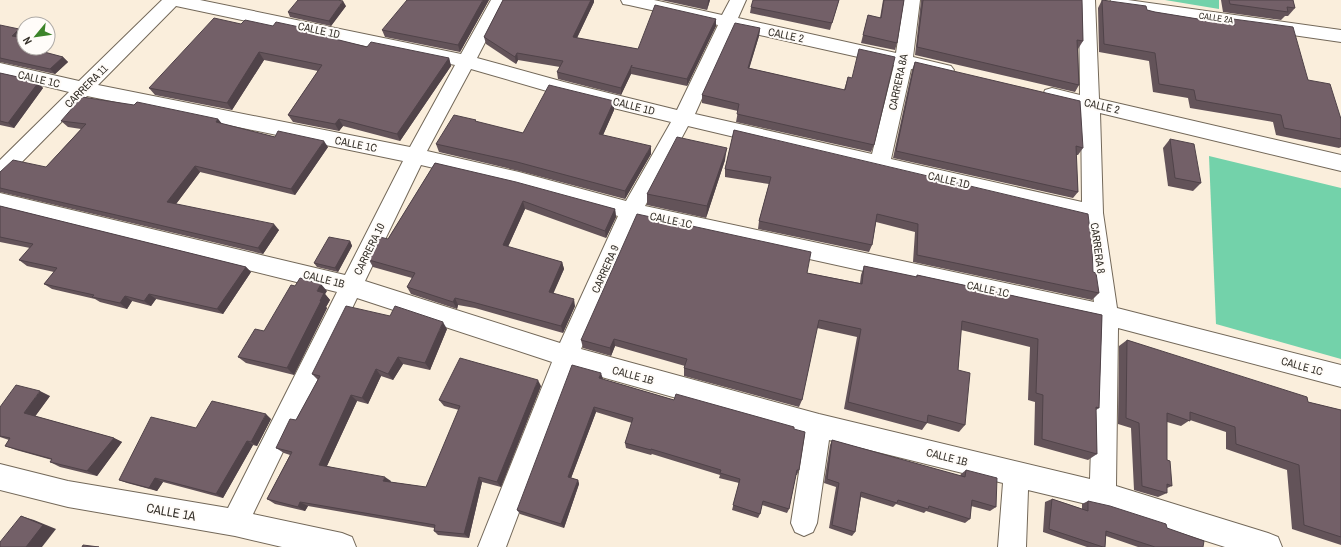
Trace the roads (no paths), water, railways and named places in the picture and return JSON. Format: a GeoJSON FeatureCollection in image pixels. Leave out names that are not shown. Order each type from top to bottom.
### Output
{"type":"FeatureCollection","features":[{"type":"Feature","properties":{"kind":"street","name":"CALLE 1D"},"geometry":{"type":"LineString","coordinates":[[173,0],[466,62],[564,89],[683,118],[1093,213]]}},
{"type":"Feature","properties":{"kind":"street","name":"CARRERA 11"},"geometry":{"type":"LineString","coordinates":[[0,172],[173,0]]}},
{"type":"Feature","properties":{"kind":"street","name":"CARRERA 10"},"geometry":{"type":"LineString","coordinates":[[235,523],[415,156],[499,0]]}},
{"type":"Feature","properties":{"kind":"street","name":"CALLE 2"},"geometry":{"type":"LineString","coordinates":[[629,0],[958,73]]}},
{"type":"Feature","properties":{"kind":"street","name":"CARRERA 9"},"geometry":{"type":"LineString","coordinates":[[492,547],[566,356],[631,211],[683,118],[738,0]]}},
{"type":"Feature","properties":{"kind":"street","name":"CARRERA 8A"},"geometry":{"type":"LineString","coordinates":[[880,164],[904,60],[912,0]]}},
{"type":"Feature","properties":{"kind":"street","name":"CARRERA 8"},"geometry":{"type":"LineString","coordinates":[[1087,0],[1093,213],[1107,315],[1103,495]]}},
{"type":"Feature","properties":{"kind":"street","name":"CALLE 2A"},"geometry":{"type":"LineString","coordinates":[[1091,0],[1341,36]]}},
{"type":"Feature","properties":{"kind":"street","name":"CALLE 1C"},"geometry":{"type":"LineString","coordinates":[[0,69],[84,89],[415,156],[519,180],[631,211],[1107,315],[1341,376]]}},
{"type":"Feature","properties":{"kind":"street","name":"CALLE 2"},"geometry":{"type":"LineString","coordinates":[[1036,91],[1341,164]]}},
{"type":"Feature","properties":{"kind":"street","name":"CALLE 1B"},"geometry":{"type":"LineString","coordinates":[[0,201],[351,286],[566,356],[819,426],[1103,495],[1268,547]]}},
{"type":"Feature","properties":{"kind":"street"},"geometry":{"type":"LineString","coordinates":[[804,523],[819,426]]}},
{"type":"Feature","properties":{"kind":"street"},"geometry":{"type":"LineString","coordinates":[[1012,547],[1016,474]]}},
{"type":"Feature","properties":{"kind":"street","name":"CALLE 1A"},"geometry":{"type":"LineString","coordinates":[[0,477],[68,494],[235,523],[342,547]]}}]}
